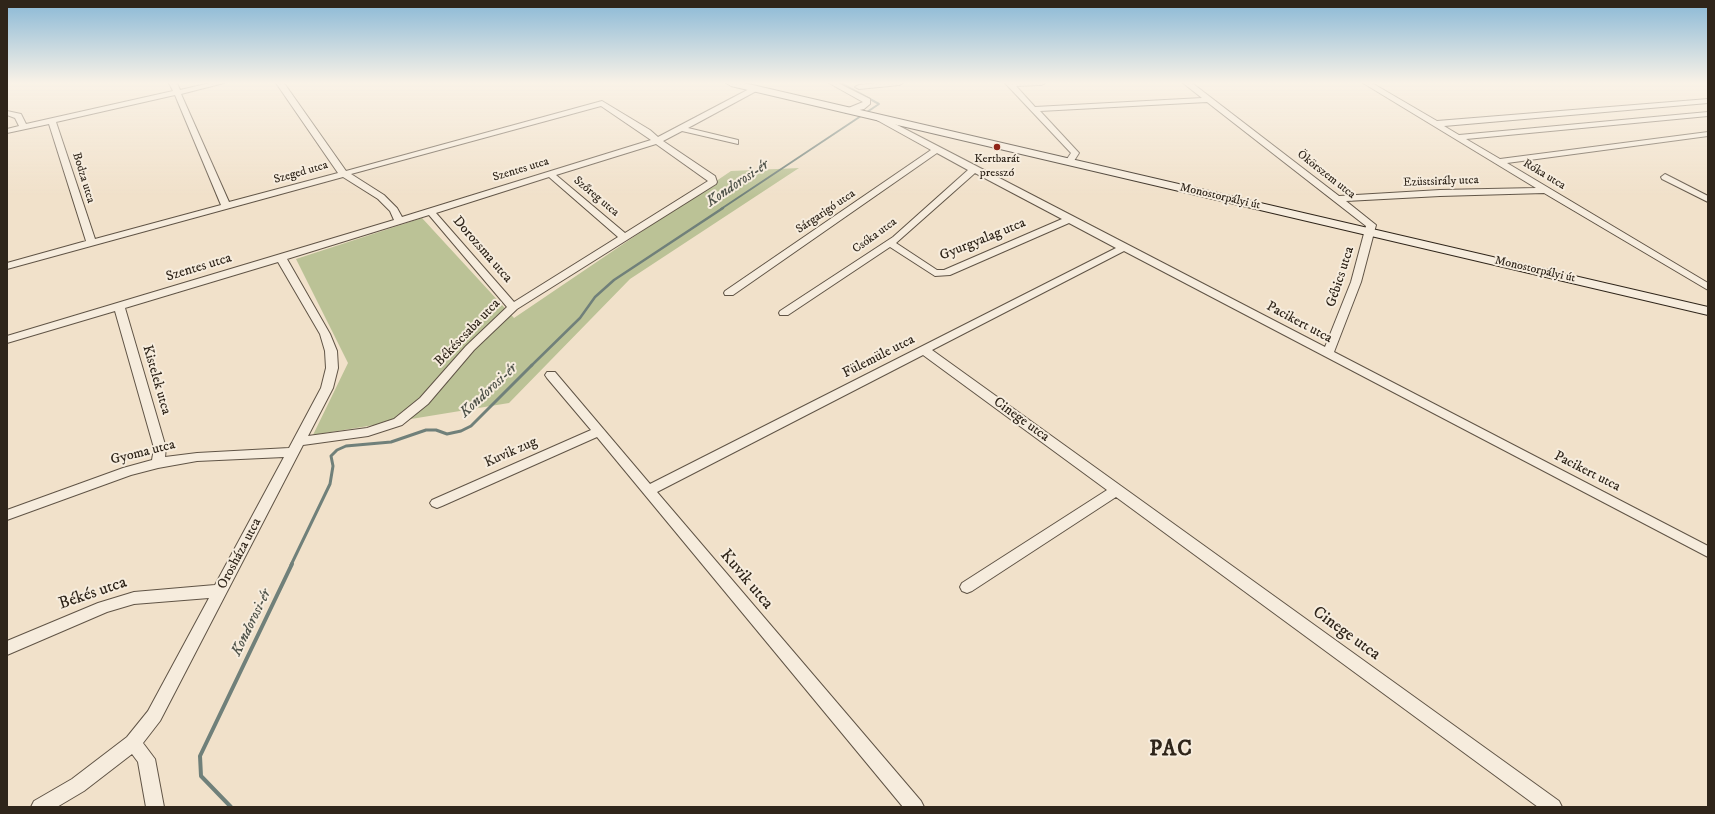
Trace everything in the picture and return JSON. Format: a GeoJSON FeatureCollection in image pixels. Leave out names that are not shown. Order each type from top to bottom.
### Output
{"type":"FeatureCollection","features":[{"type":"Feature","properties":{"kind":"street"},"geometry":{"type":"LineString","coordinates":[[20,121],[23,127]]}},
{"type":"Feature","properties":{"kind":"street"},"geometry":{"type":"LineString","coordinates":[[7,131],[52,121]]}},
{"type":"Feature","properties":{"kind":"street","name":"Bodza utca"},"geometry":{"type":"LineString","coordinates":[[52,121],[91,243]]}},
{"type":"Feature","properties":{"kind":"street"},"geometry":{"type":"LineString","coordinates":[[190,121],[226,206]]}},
{"type":"Feature","properties":{"kind":"street"},"geometry":{"type":"LineString","coordinates":[[307,121],[343,173],[381,197],[394,210],[399,221]]}},
{"type":"Feature","properties":{"kind":"street","name":"Szeged utca"},"geometry":{"type":"LineString","coordinates":[[7,266],[535,121]]}},
{"type":"Feature","properties":{"kind":"street","name":"Szeged utca"},"geometry":{"type":"LineString","coordinates":[[630,121],[647,132],[654,142]]}},
{"type":"Feature","properties":{"kind":"street","name":"Szentes utca"},"geometry":{"type":"LineString","coordinates":[[7,340],[551,175],[654,142],[698,121]]}},
{"type":"Feature","properties":{"kind":"street","name":"Monostorpályi út"},"geometry":{"type":"LineString","coordinates":[[888,121],[904,127],[1069,162],[1370,230],[1708,311]]}},
{"type":"Feature","properties":{"kind":"street"},"geometry":{"type":"LineString","coordinates":[[1044,121],[1075,154],[1069,162]]}},
{"type":"Feature","properties":{"kind":"street","name":"Ökörszem utca"},"geometry":{"type":"LineString","coordinates":[[1236,121],[1371,225],[1370,230]]}},
{"type":"Feature","properties":{"kind":"street","name":"Róka utca"},"geometry":{"type":"LineString","coordinates":[[1429,121],[1708,287]]}},
{"type":"Feature","properties":{"kind":"street"},"geometry":{"type":"LineString","coordinates":[[1434,124],[1470,121]]}},
{"type":"Feature","properties":{"kind":"street"},"geometry":{"type":"LineString","coordinates":[[1458,137],[1629,121]]}},
{"type":"Feature","properties":{"kind":"street","name":"Pacikert utca"},"geometry":{"type":"LineString","coordinates":[[904,127],[937,150],[1708,552]]}},
{"type":"Feature","properties":{"kind":"street"},"geometry":{"type":"LineString","coordinates":[[683,129],[735,142]]}},
{"type":"Feature","properties":{"kind":"street"},"geometry":{"type":"LineString","coordinates":[[1499,162],[1708,134]]}},
{"type":"Feature","properties":{"kind":"street","name":"Békéscsaba utca"},"geometry":{"type":"LineString","coordinates":[[296,446],[368,432],[384,428],[398,422],[424,401],[470,348],[513,307],[713,182],[712,178],[697,167],[654,142]]}},
{"type":"Feature","properties":{"kind":"street","name":"Sárgarigó utca"},"geometry":{"type":"LineString","coordinates":[[729,293],[937,150]]}},
{"type":"Feature","properties":{"kind":"street","name":"Csóka utca"},"geometry":{"type":"LineString","coordinates":[[784,314],[890,243],[974,169]]}},
{"type":"Feature","properties":{"kind":"street","name":"Szőreg utca"},"geometry":{"type":"LineString","coordinates":[[551,175],[625,238]]}},
{"type":"Feature","properties":{"kind":"street"},"geometry":{"type":"LineString","coordinates":[[1665,177],[1708,199]]}},
{"type":"Feature","properties":{"kind":"street","name":"Ezüstsirály utca"},"geometry":{"type":"LineString","coordinates":[[1338,199],[1440,193],[1545,190]]}},
{"type":"Feature","properties":{"kind":"street","name":"Dorozsma utca"},"geometry":{"type":"LineString","coordinates":[[430,211],[513,307]]}},
{"type":"Feature","properties":{"kind":"street","name":"Gyurgyalag utca"},"geometry":{"type":"LineString","coordinates":[[890,243],[935,273],[946,273],[1069,219]]}},
{"type":"Feature","properties":{"kind":"street","name":"Gébics utca"},"geometry":{"type":"LineString","coordinates":[[1328,354],[1356,282],[1370,230]]}},
{"type":"Feature","properties":{"kind":"street","name":"Fülemüle utca"},"geometry":{"type":"LineString","coordinates":[[647,492],[1123,248]]}},
{"type":"Feature","properties":{"kind":"street","name":"Orosháza utca"},"geometry":{"type":"LineString","coordinates":[[40,807],[78,784],[133,743],[154,716],[327,388],[332,368],[331,350],[325,334],[281,258]]}},
{"type":"Feature","properties":{"kind":"street","name":"Kistelek utca"},"geometry":{"type":"LineString","coordinates":[[119,307],[160,448],[158,463]]}},
{"type":"Feature","properties":{"kind":"street","name":"Cinege utca"},"geometry":{"type":"LineString","coordinates":[[924,350],[1554,807]]}},
{"type":"Feature","properties":{"kind":"street","name":"Kuvik utca"},"geometry":{"type":"LineString","coordinates":[[551,375],[647,492],[915,807]]}},
{"type":"Feature","properties":{"kind":"street","name":"Kuvik zug"},"geometry":{"type":"LineString","coordinates":[[437,503],[598,432]]}},
{"type":"Feature","properties":{"kind":"street","name":"Gyoma utca"},"geometry":{"type":"LineString","coordinates":[[7,514],[128,471],[158,463],[296,446]]}},
{"type":"Feature","properties":{"kind":"street"},"geometry":{"type":"LineString","coordinates":[[967,587],[1117,490]]}},
{"type":"Feature","properties":{"kind":"street","name":"Békés utca"},"geometry":{"type":"LineString","coordinates":[[7,648],[103,607],[134,598],[220,591]]}},
{"type":"Feature","properties":{"kind":"street"},"geometry":{"type":"LineString","coordinates":[[133,743],[146,759],[155,807]]}},
{"type":"Feature","properties":{"kind":"green space"},"geometry":{"type":"Polygon","coordinates":[[[799,168],[630,279],[509,403],[313,435],[348,363],[296,259],[422,218],[514,318],[731,171],[799,168]]]}},
{"type":"Feature","properties":{"kind":"waterway","name":"Kondorosi-ér"},"geometry":{"type":"LineString","coordinates":[[721,209],[853,121]]}},
{"type":"Feature","properties":{"kind":"waterway","name":"Kondorosi-ér"},"geometry":{"type":"LineString","coordinates":[[531,366],[580,318],[595,297],[614,280],[723,208]]}},
{"type":"Feature","properties":{"kind":"waterway","name":"Kondorosi-ér"},"geometry":{"type":"LineString","coordinates":[[291,565],[330,484],[333,466],[331,456],[337,450],[346,446],[391,442],[426,430],[436,430],[447,434],[461,431],[471,426],[531,366]]}},
{"type":"Feature","properties":{"kind":"waterway","name":"Kondorosi-ér"},"geometry":{"type":"LineString","coordinates":[[231,807],[201,776],[200,756],[292,564]]}},
{"type":"Feature","properties":{"kind":"place","name":"Kertbarát presszó"},"geometry":{"type":"Point","coordinates":[997,147]}},
{"type":"Feature","properties":{"kind":"district","name":"PAC"},"geometry":{"type":"Point","coordinates":[1171,750]}}]}
